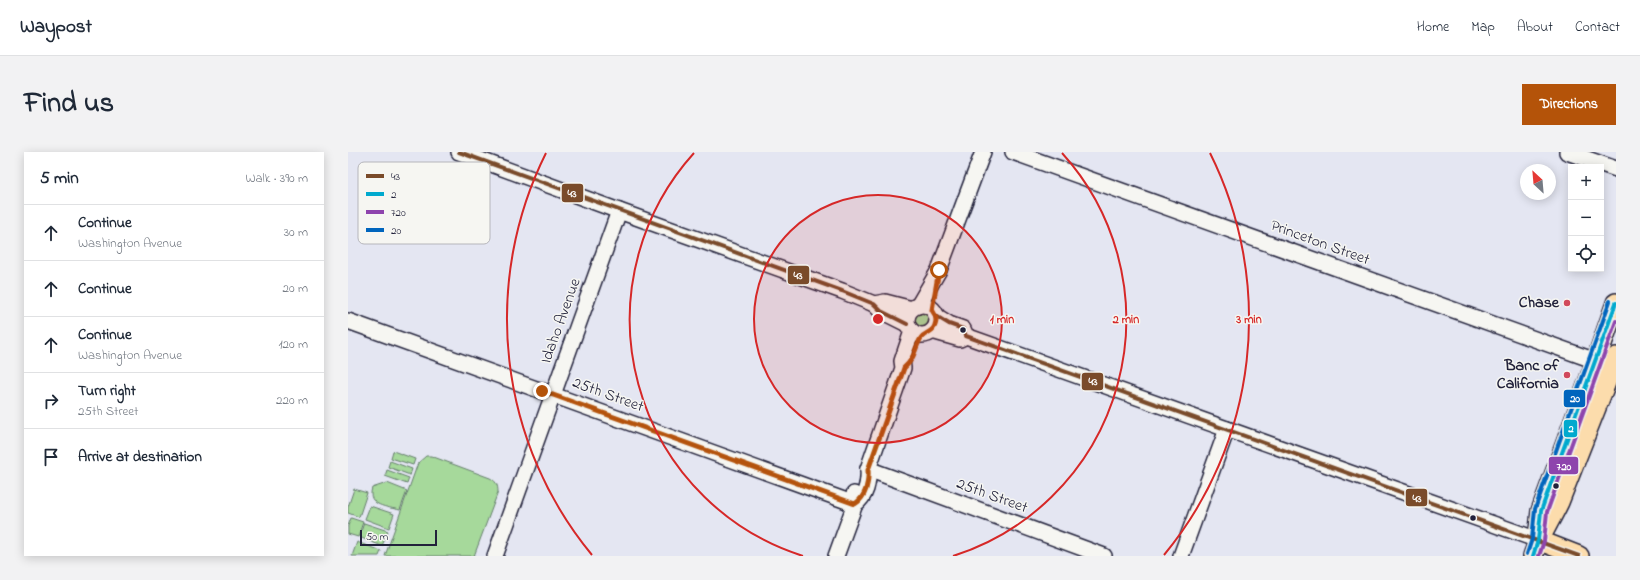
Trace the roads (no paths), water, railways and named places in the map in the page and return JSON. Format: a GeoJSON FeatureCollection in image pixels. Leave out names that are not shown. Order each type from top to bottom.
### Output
{"type":"FeatureCollection","features":[{"type":"Feature","properties":{"kind":"main road"},"geometry":{"type":"LineString","coordinates":[[1579,556],[1535,548],[1559,502],[1610,363],[1616,303]]}},
{"type":"Feature","properties":{"kind":"street"},"geometry":{"type":"LineString","coordinates":[[459,152],[486,162]]}},
{"type":"Feature","properties":{"kind":"street"},"geometry":{"type":"LineString","coordinates":[[925,310],[983,152]]}},
{"type":"Feature","properties":{"kind":"street","name":"Princeton Street"},"geometry":{"type":"LineString","coordinates":[[1013,152],[1610,363]]}},
{"type":"Feature","properties":{"kind":"street"},"geometry":{"type":"LineString","coordinates":[[1566,152],[1616,169]]}},
{"type":"Feature","properties":{"kind":"street"},"geometry":{"type":"LineString","coordinates":[[490,163],[842,291],[874,304],[881,312],[919,330],[960,339],[966,336],[1227,429],[1535,548]]}},
{"type":"Feature","properties":{"kind":"street","name":"Idaho Avenue"},"geometry":{"type":"LineString","coordinates":[[495,556],[619,211]]}},
{"type":"Feature","properties":{"kind":"street"},"geometry":{"type":"LineString","coordinates":[[874,304],[885,302],[925,310],[950,324],[963,329],[966,336]]}},
{"type":"Feature","properties":{"kind":"street"},"geometry":{"type":"LineString","coordinates":[[836,556],[855,504],[862,499],[869,479],[868,470],[904,368],[902,361],[919,330],[936,324],[925,310]]}},
{"type":"Feature","properties":{"kind":"street"},"geometry":{"type":"LineString","coordinates":[[919,330],[908,315],[925,310]]}},
{"type":"Feature","properties":{"kind":"street","name":"25th Street"},"geometry":{"type":"LineString","coordinates":[[348,322],[855,504]]}},
{"type":"Feature","properties":{"kind":"street"},"geometry":{"type":"LineString","coordinates":[[1182,556],[1227,429]]}},
{"type":"Feature","properties":{"kind":"street","name":"25th Street"},"geometry":{"type":"LineString","coordinates":[[868,470],[1104,556]]}},
{"type":"Feature","properties":{"kind":"place","name":"Chase"},"geometry":{"type":"Point","coordinates":[1567,303]}},
{"type":"Feature","properties":{"kind":"place","name":"Banc of California"},"geometry":{"type":"Point","coordinates":[1567,375]}}]}
